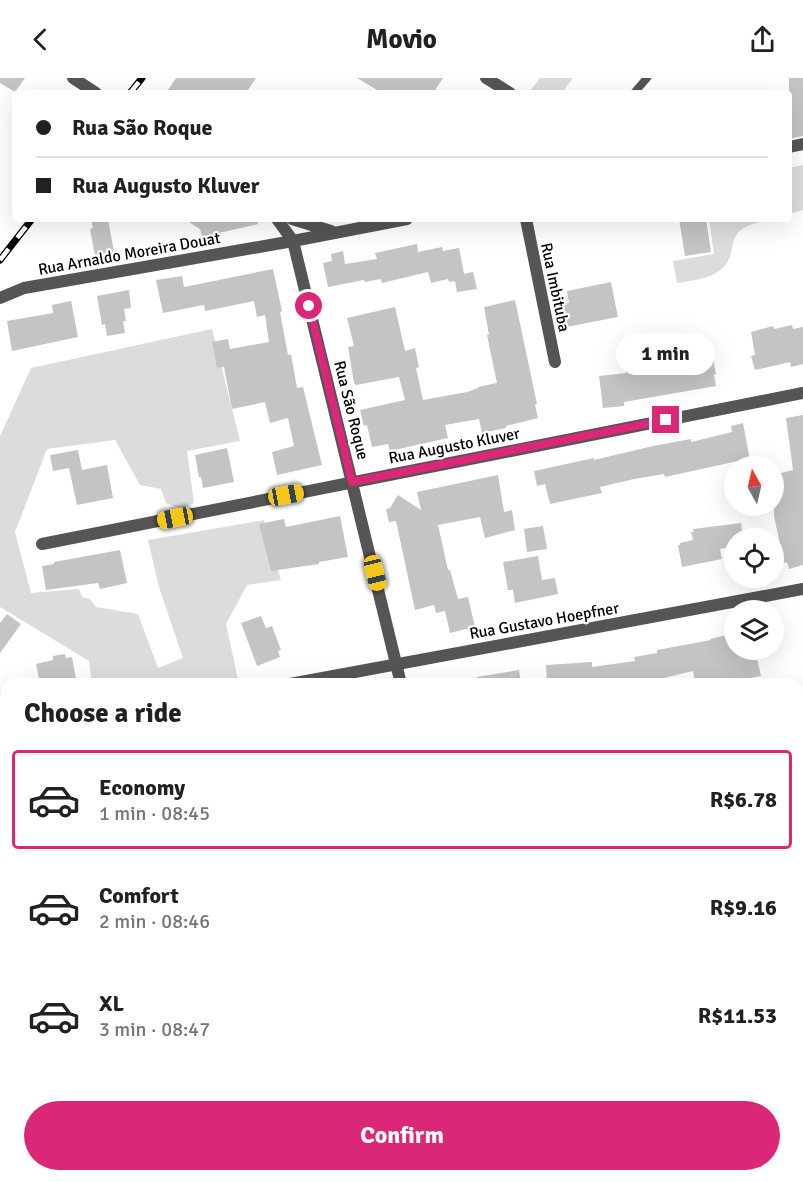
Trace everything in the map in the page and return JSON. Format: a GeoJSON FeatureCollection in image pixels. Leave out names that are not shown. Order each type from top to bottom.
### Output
{"type":"FeatureCollection","features":[{"type":"Feature","properties":{"kind":"street"},"geometry":{"type":"LineString","coordinates":[[73,78],[91,90]]}},
{"type":"Feature","properties":{"kind":"street"},"geometry":{"type":"LineString","coordinates":[[486,78],[505,90]]}},
{"type":"Feature","properties":{"kind":"street","name":"Rua São Roque"},"geometry":{"type":"LineString","coordinates":[[279,222],[293,241],[400,678]]}},
{"type":"Feature","properties":{"kind":"street"},"geometry":{"type":"LineString","coordinates":[[300,222],[341,232]]}},
{"type":"Feature","properties":{"kind":"street","name":"Rua Arnaldo Moreira Douat"},"geometry":{"type":"LineString","coordinates":[[0,298],[24,288],[392,222]]}},
{"type":"Feature","properties":{"kind":"street","name":"Rua Imbituba"},"geometry":{"type":"LineString","coordinates":[[527,222],[555,362]]}},
{"type":"Feature","properties":{"kind":"street","name":"Rua Augusto Kluver"},"geometry":{"type":"LineString","coordinates":[[42,544],[803,393]]}},
{"type":"Feature","properties":{"kind":"street","name":"Rua Gustavo Hoepfner"},"geometry":{"type":"LineString","coordinates":[[322,678],[803,589]]}},
{"type":"Feature","properties":{"kind":"lane"},"geometry":{"type":"LineString","coordinates":[[637,90],[647,78]]}},
{"type":"Feature","properties":{"kind":"shaded area"},"geometry":{"type":"Polygon","coordinates":[[[540,78],[573,78],[564,90],[531,90],[540,78]]]}},
{"type":"Feature","properties":{"kind":"shaded area"},"geometry":{"type":"Polygon","coordinates":[[[803,165],[803,210],[792,213],[792,167],[803,165]]]}},
{"type":"Feature","properties":{"kind":"shaded area"},"geometry":{"type":"Polygon","coordinates":[[[709,222],[761,222],[744,228],[737,234],[728,261],[718,272],[705,278],[677,283],[673,261],[714,254],[709,222]]]}},
{"type":"Feature","properties":{"kind":"shaded area"},"geometry":{"type":"Polygon","coordinates":[[[212,329],[240,441],[187,451],[194,503],[180,509],[166,503],[161,489],[140,485],[115,440],[47,449],[15,532],[31,593],[79,589],[82,597],[90,599],[96,607],[138,614],[158,668],[183,658],[159,587],[148,540],[264,520],[281,580],[247,585],[226,624],[238,678],[91,678],[89,661],[0,607],[0,436],[31,368],[212,329]]]}},
{"type":"Feature","properties":{"kind":"building"},"geometry":{"type":"Polygon","coordinates":[[[0,78],[25,78],[16,90],[12,90],[0,83],[0,78]]]}},
{"type":"Feature","properties":{"kind":"building"},"geometry":{"type":"Polygon","coordinates":[[[176,78],[256,78],[248,90],[168,90],[176,78]]]}},
{"type":"Feature","properties":{"kind":"building"},"geometry":{"type":"Polygon","coordinates":[[[357,78],[443,78],[435,90],[377,90],[357,78]]]}},
{"type":"Feature","properties":{"kind":"building"},"geometry":{"type":"Polygon","coordinates":[[[789,78],[803,78],[803,136],[792,138],[792,90],[789,90],[789,78]]]}},
{"type":"Feature","properties":{"kind":"building"},"geometry":{"type":"Polygon","coordinates":[[[92,222],[109,222],[114,252],[95,256],[90,229],[93,228],[92,222]]]}},
{"type":"Feature","properties":{"kind":"building"},"geometry":{"type":"Polygon","coordinates":[[[189,222],[258,222],[258,224],[202,237],[200,229],[189,222]]]}},
{"type":"Feature","properties":{"kind":"building"},"geometry":{"type":"Polygon","coordinates":[[[679,222],[706,222],[711,252],[685,256],[679,222]]]}},
{"type":"Feature","properties":{"kind":"building"},"geometry":{"type":"Polygon","coordinates":[[[417,244],[418,252],[442,247],[443,251],[459,248],[464,274],[473,272],[477,289],[457,292],[455,281],[449,282],[448,279],[431,283],[428,272],[382,283],[381,279],[365,282],[364,280],[328,287],[323,263],[332,261],[331,254],[343,251],[345,264],[377,259],[375,253],[417,244]]]}},
{"type":"Feature","properties":{"kind":"building"},"geometry":{"type":"Polygon","coordinates":[[[273,269],[288,355],[291,354],[297,388],[303,387],[322,465],[277,475],[272,452],[294,446],[288,418],[270,423],[265,402],[232,409],[224,367],[217,368],[212,342],[228,339],[230,349],[269,342],[265,315],[257,317],[254,301],[205,311],[204,305],[163,313],[156,280],[182,276],[184,287],[273,269]]]}},
{"type":"Feature","properties":{"kind":"building"},"geometry":{"type":"Polygon","coordinates":[[[611,282],[618,317],[566,327],[562,304],[569,303],[567,291],[611,282]]]}},
{"type":"Feature","properties":{"kind":"building"},"geometry":{"type":"Polygon","coordinates":[[[129,290],[131,308],[124,309],[125,333],[107,336],[105,324],[102,325],[97,296],[129,290]]]}},
{"type":"Feature","properties":{"kind":"building"},"geometry":{"type":"Polygon","coordinates":[[[515,300],[538,418],[482,433],[479,419],[445,425],[448,438],[390,451],[388,444],[372,447],[367,425],[364,426],[360,410],[405,400],[399,377],[356,385],[354,383],[348,347],[354,346],[347,318],[395,307],[405,351],[415,348],[419,367],[416,368],[423,400],[467,392],[497,383],[484,307],[515,300]]]}},
{"type":"Feature","properties":{"kind":"building"},"geometry":{"type":"Polygon","coordinates":[[[71,301],[78,337],[12,351],[7,321],[53,313],[52,305],[71,301]]]}},
{"type":"Feature","properties":{"kind":"building"},"geometry":{"type":"Polygon","coordinates":[[[792,325],[793,329],[803,327],[803,364],[791,367],[790,362],[755,370],[751,356],[755,355],[751,332],[773,326],[774,329],[792,325]]]}},
{"type":"Feature","properties":{"kind":"building"},"geometry":{"type":"Polygon","coordinates":[[[708,349],[710,359],[713,359],[716,386],[624,402],[624,406],[603,408],[599,376],[626,373],[625,369],[653,363],[652,359],[708,349]]]}},
{"type":"Feature","properties":{"kind":"building"},"geometry":{"type":"Polygon","coordinates":[[[803,415],[803,565],[789,569],[787,562],[784,563],[784,528],[777,528],[774,516],[784,516],[784,472],[793,470],[786,418],[803,415]]]}},
{"type":"Feature","properties":{"kind":"building"},"geometry":{"type":"Polygon","coordinates":[[[743,423],[749,456],[724,456],[724,464],[665,477],[664,474],[634,479],[600,487],[602,493],[550,504],[545,484],[537,486],[534,471],[691,439],[691,442],[732,432],[731,426],[743,423]]]}},
{"type":"Feature","properties":{"kind":"building"},"geometry":{"type":"Polygon","coordinates":[[[227,448],[234,482],[203,488],[195,455],[227,448]]]}},
{"type":"Feature","properties":{"kind":"building"},"geometry":{"type":"Polygon","coordinates":[[[78,450],[82,470],[107,465],[113,498],[77,505],[69,468],[53,471],[50,455],[78,450]]]}},
{"type":"Feature","properties":{"kind":"building"},"geometry":{"type":"Polygon","coordinates":[[[498,475],[504,512],[512,510],[515,530],[485,538],[480,517],[438,525],[448,570],[450,570],[458,599],[468,597],[475,627],[450,633],[445,611],[436,613],[434,605],[415,610],[396,521],[389,522],[386,509],[390,508],[398,495],[421,510],[417,492],[498,475]]]}},
{"type":"Feature","properties":{"kind":"building"},"geometry":{"type":"Polygon","coordinates":[[[340,516],[348,557],[271,571],[259,524],[284,519],[286,527],[340,516]]]}},
{"type":"Feature","properties":{"kind":"building"},"geometry":{"type":"Polygon","coordinates":[[[741,523],[742,528],[724,528],[724,548],[720,549],[722,559],[682,567],[678,545],[693,540],[691,532],[694,532],[693,529],[741,523]]]}},
{"type":"Feature","properties":{"kind":"building"},"geometry":{"type":"Polygon","coordinates":[[[543,526],[547,549],[527,552],[524,529],[543,526]]]}},
{"type":"Feature","properties":{"kind":"building"},"geometry":{"type":"Polygon","coordinates":[[[120,550],[127,583],[100,589],[98,583],[46,590],[42,566],[120,550]]]}},
{"type":"Feature","properties":{"kind":"building"},"geometry":{"type":"Polygon","coordinates":[[[538,556],[542,580],[555,578],[558,594],[515,603],[513,590],[508,590],[503,562],[538,556]]]}},
{"type":"Feature","properties":{"kind":"building"},"geometry":{"type":"Polygon","coordinates":[[[7,614],[21,624],[0,653],[0,623],[7,614]]]}},
{"type":"Feature","properties":{"kind":"building"},"geometry":{"type":"Polygon","coordinates":[[[261,616],[266,628],[272,626],[281,650],[278,651],[280,657],[257,666],[241,623],[261,616]]]}},
{"type":"Feature","properties":{"kind":"building"},"geometry":{"type":"Polygon","coordinates":[[[724,636],[724,660],[757,660],[761,676],[694,678],[693,671],[664,678],[547,678],[546,665],[592,662],[592,667],[635,661],[634,657],[657,653],[657,650],[724,636]]]}},
{"type":"Feature","properties":{"kind":"building"},"geometry":{"type":"Polygon","coordinates":[[[65,654],[66,658],[72,657],[76,678],[39,678],[36,664],[53,660],[53,656],[65,654]]]}},
{"type":"Feature","properties":{"kind":"building"},"geometry":{"type":"Polygon","coordinates":[[[519,670],[520,678],[477,678],[519,670]]]}},
{"type":"Feature","properties":{"kind":"railway"},"geometry":{"type":"LineString","coordinates":[[132,90],[142,78]]}},
{"type":"Feature","properties":{"kind":"railway"},"geometry":{"type":"LineString","coordinates":[[0,260],[30,222]]}},
{"type":"Feature","properties":{"kind":"route"},"geometry":{"type":"LineString","coordinates":[[309,306],[352,482],[666,420]]}}]}
